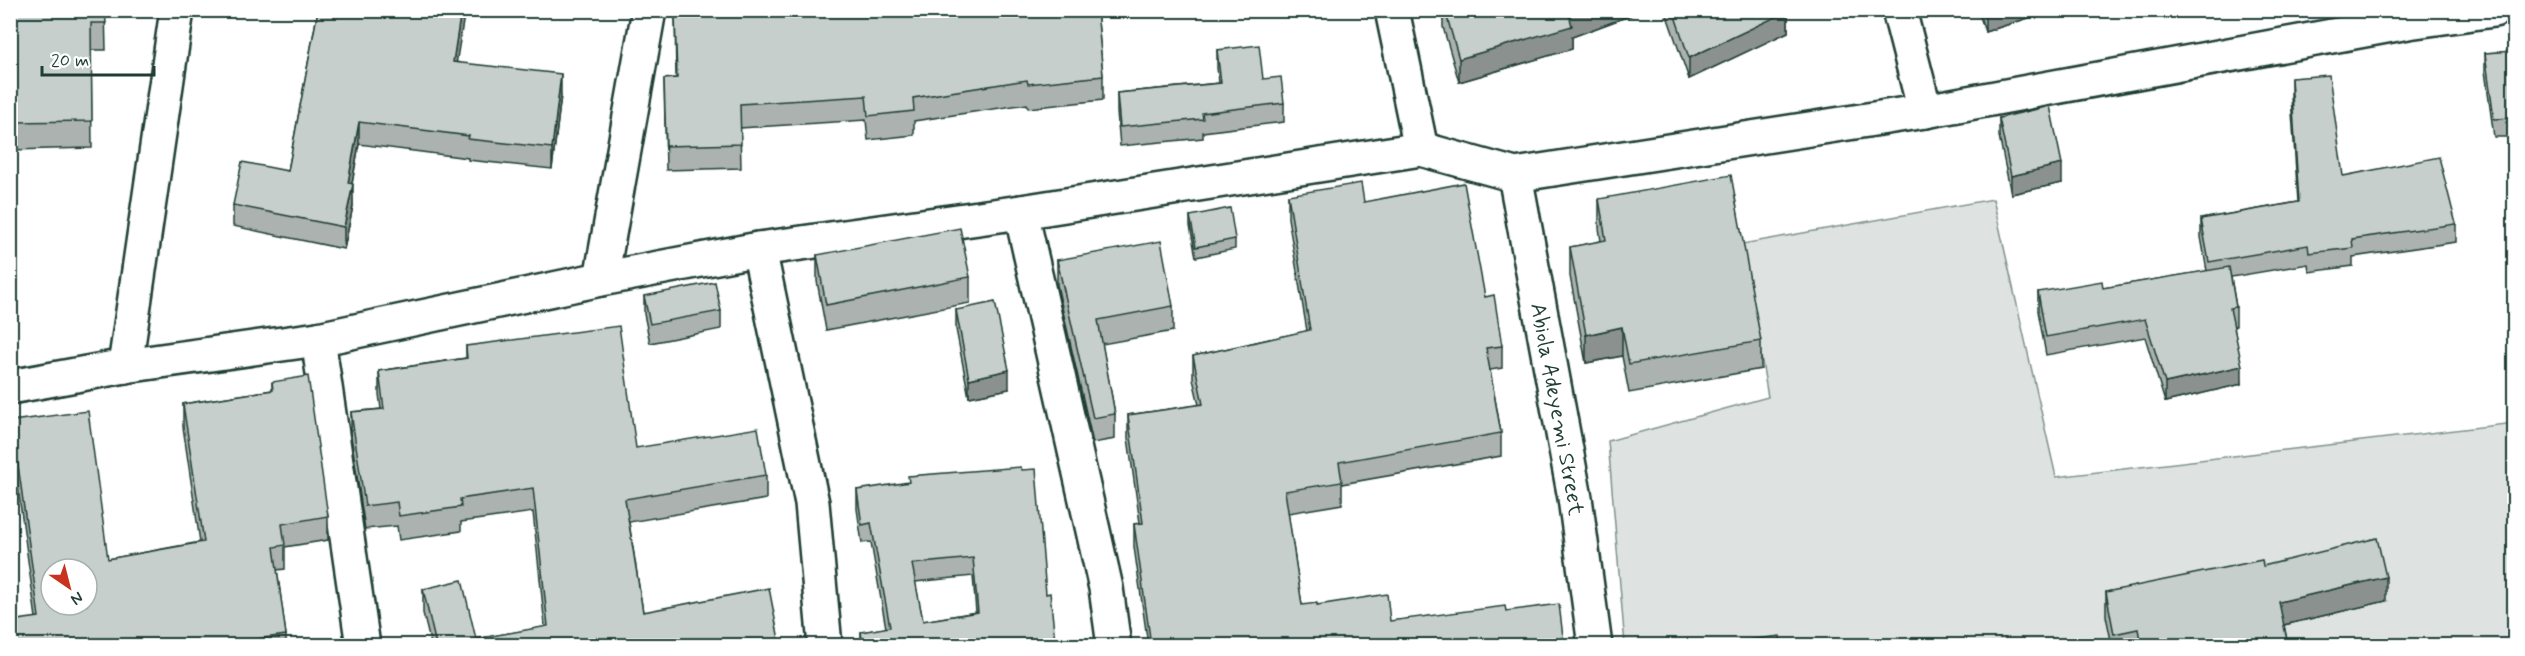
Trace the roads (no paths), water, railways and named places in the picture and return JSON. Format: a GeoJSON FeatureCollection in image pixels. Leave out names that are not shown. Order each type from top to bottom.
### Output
{"type":"FeatureCollection","features":[{"type":"Feature","properties":{"kind":"street"},"geometry":{"type":"LineString","coordinates":[[125,366],[177,10]]}},
{"type":"Feature","properties":{"kind":"street"},"geometry":{"type":"LineString","coordinates":[[601,279],[649,10]]}},
{"type":"Feature","properties":{"kind":"street"},"geometry":{"type":"LineString","coordinates":[[1392,10],[1421,149]]}},
{"type":"Feature","properties":{"kind":"street"},"geometry":{"type":"LineString","coordinates":[[1899,10],[1925,111]]}},
{"type":"Feature","properties":{"kind":"street"},"geometry":{"type":"LineString","coordinates":[[10,387],[125,366],[318,339],[601,279],[759,249],[1021,212],[1421,149],[1515,174],[1925,111],[2406,16],[2494,10]]}},
{"type":"Feature","properties":{"kind":"street","name":"Abiola Adeyemi Street"},"geometry":{"type":"LineString","coordinates":[[1515,174],[1575,498],[1594,645]]}},
{"type":"Feature","properties":{"kind":"street"},"geometry":{"type":"LineString","coordinates":[[1021,212],[1106,588],[1114,645]]}},
{"type":"Feature","properties":{"kind":"street"},"geometry":{"type":"LineString","coordinates":[[759,249],[812,503],[825,645]]}},
{"type":"Feature","properties":{"kind":"street"},"geometry":{"type":"LineString","coordinates":[[318,339],[363,645]]}}]}
